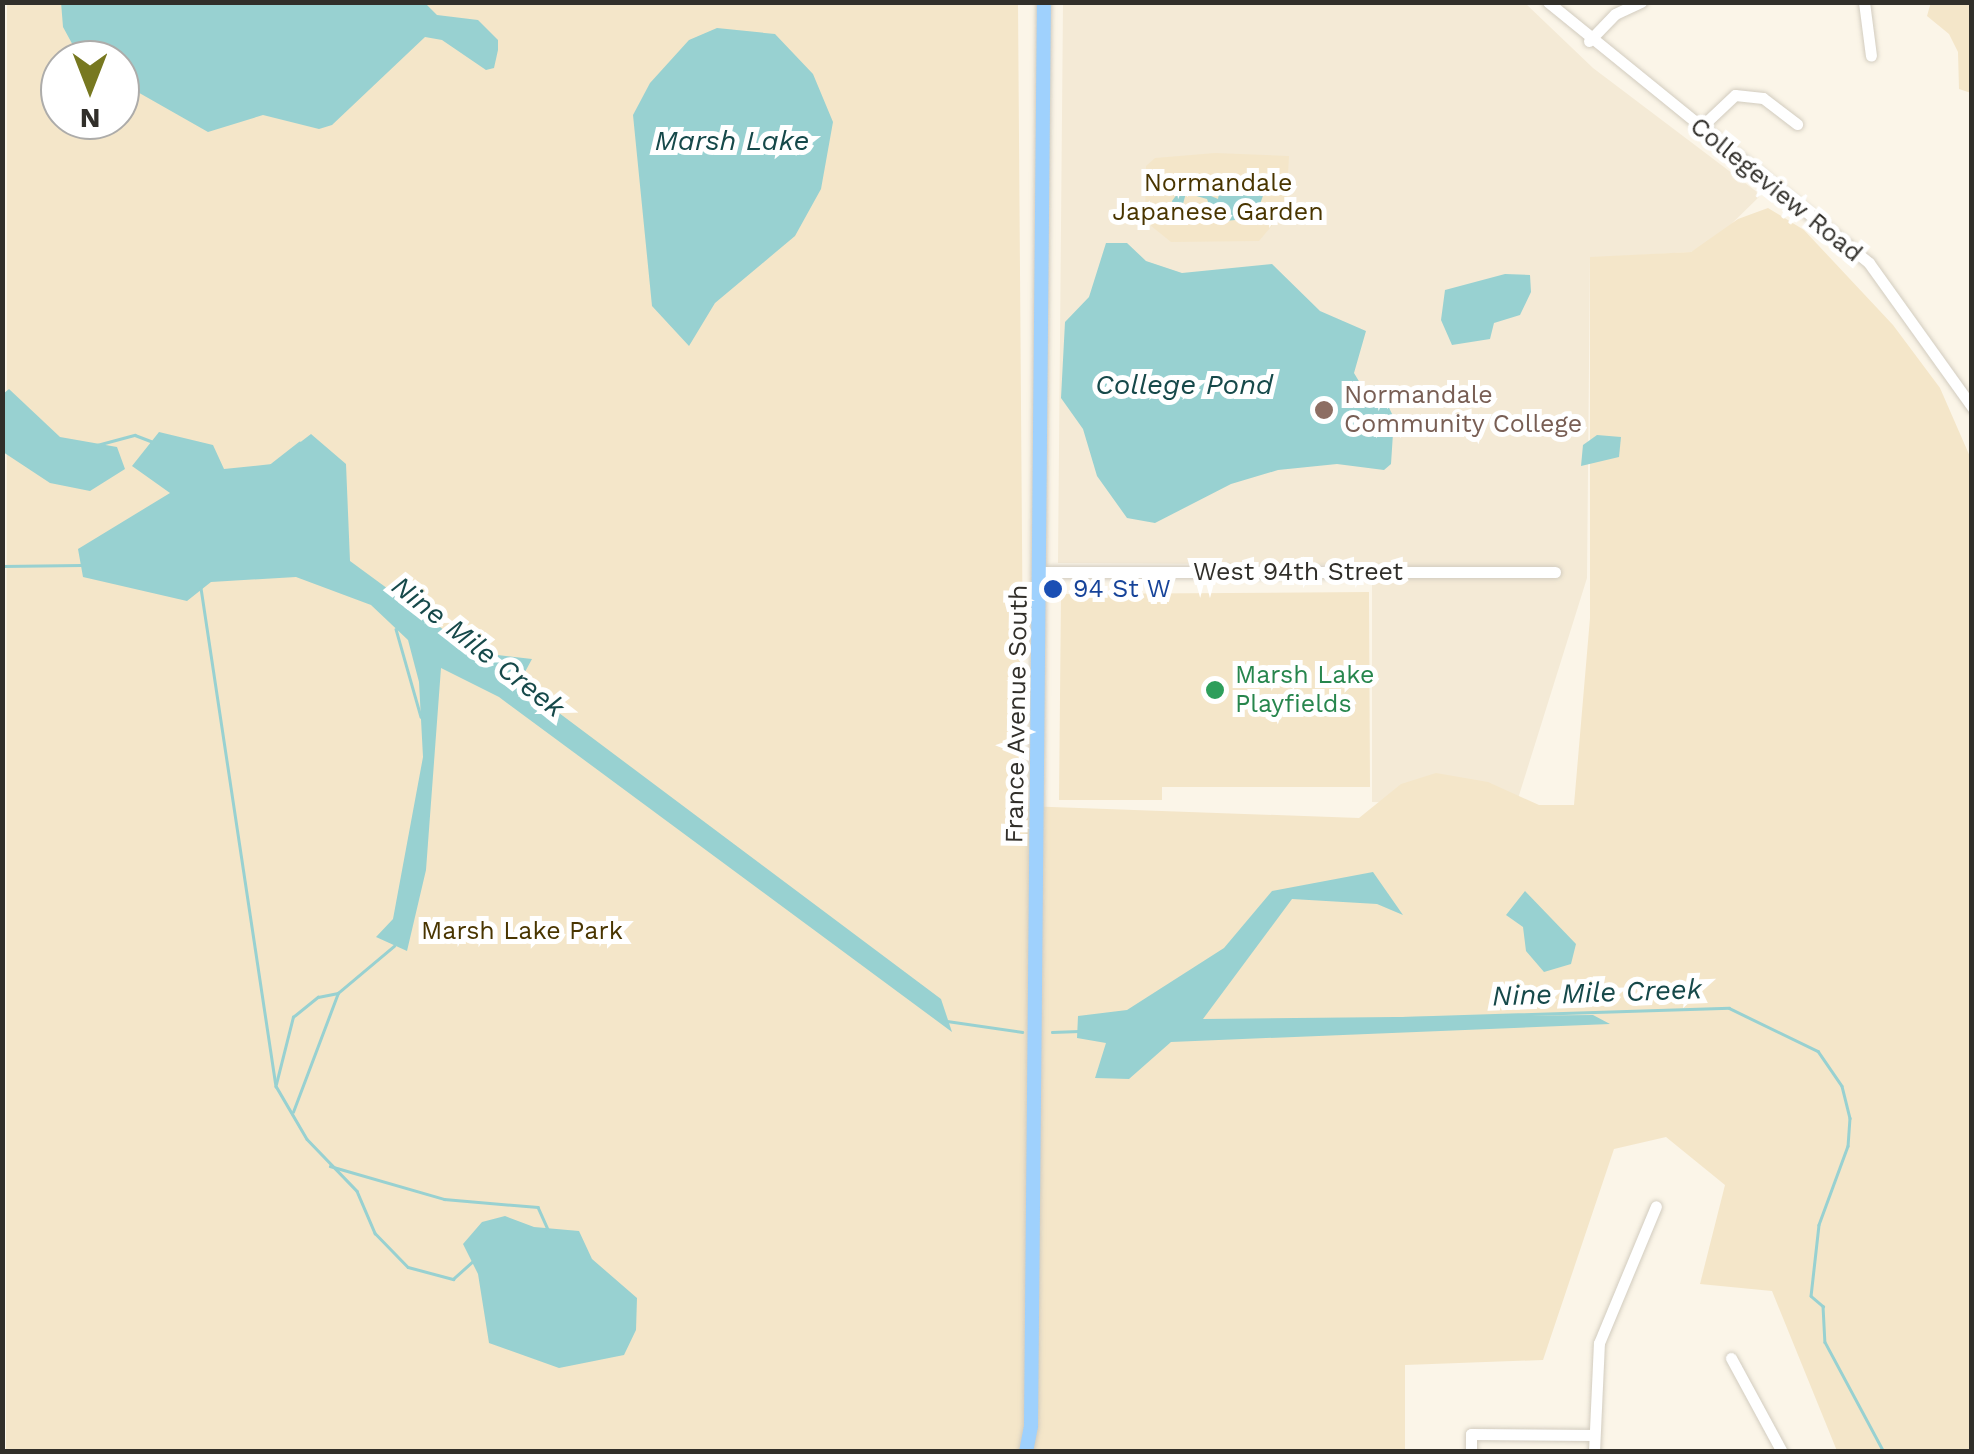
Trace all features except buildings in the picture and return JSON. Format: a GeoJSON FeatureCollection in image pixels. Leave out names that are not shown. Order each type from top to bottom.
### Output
{"type":"FeatureCollection","features":[{"type":"Feature","properties":{"kind":"main road","name":"France Avenue South"},"geometry":{"type":"LineString","coordinates":[[1026,1452],[1031,1426],[1042,572],[1044,2]]}},
{"type":"Feature","properties":{"kind":"main road","name":"France Avenue South"},"geometry":{"type":"LineString","coordinates":[[1031,1426],[1038,1452]]}},
{"type":"Feature","properties":{"kind":"street","name":"Collegeview Road"},"geometry":{"type":"LineString","coordinates":[[1548,2],[1588,41],[1868,264],[1972,408]]}},
{"type":"Feature","properties":{"kind":"street"},"geometry":{"type":"LineString","coordinates":[[1588,41],[1615,14],[1641,2]]}},
{"type":"Feature","properties":{"kind":"street"},"geometry":{"type":"LineString","coordinates":[[1864,2],[1871,56]]}},
{"type":"Feature","properties":{"kind":"street"},"geometry":{"type":"LineString","coordinates":[[1700,128],[1735,96],[1763,98],[1797,124]]}},
{"type":"Feature","properties":{"kind":"street","name":"West 94th Street"},"geometry":{"type":"LineString","coordinates":[[1042,572],[1554,572]]}},
{"type":"Feature","properties":{"kind":"street"},"geometry":{"type":"LineString","coordinates":[[1594,1452],[1599,1343],[1656,1206]]}},
{"type":"Feature","properties":{"kind":"street"},"geometry":{"type":"LineString","coordinates":[[1731,1358],[1782,1452]]}},
{"type":"Feature","properties":{"kind":"street"},"geometry":{"type":"LineString","coordinates":[[1470,1452],[1471,1434],[1594,1435]]}},
{"type":"Feature","properties":{"kind":"shaded area","name":"Normandale Community College"},"geometry":{"type":"Polygon","coordinates":[[[1063,3],[1525,3],[1593,68],[1761,195],[1717,238],[1691,252],[1590,258],[1587,578],[1516,805],[1372,802],[1372,565],[1058,563],[1063,3]]]}},
{"type":"Feature","properties":{"kind":"green space"},"geometry":{"type":"Polygon","coordinates":[[[1931,2],[1971,3],[1971,93],[1959,89],[1958,52],[1949,34],[1927,16],[1931,2]]]}},
{"type":"Feature","properties":{"kind":"green space","name":"Marsh Lake Park"},"geometry":{"type":"Polygon","coordinates":[[[7,3],[1018,3],[1024,806],[1359,818],[1401,784],[1436,773],[1488,782],[1539,805],[1574,805],[1590,618],[1590,257],[1691,252],[1738,219],[1768,208],[1804,230],[1893,325],[1940,388],[1971,459],[1971,1451],[1837,1451],[1772,1291],[1700,1284],[1725,1185],[1666,1137],[1614,1149],[1543,1360],[1405,1365],[1405,1451],[6,1451],[7,3]]]}},
{"type":"Feature","properties":{"kind":"green space","name":"Normandale Japanese Garden"},"geometry":{"type":"Polygon","coordinates":[[[1215,153],[1289,156],[1286,209],[1259,241],[1171,242],[1145,221],[1146,166],[1155,158],[1215,153]]]}},
{"type":"Feature","properties":{"kind":"green space","name":"Marsh Lake Playfields"},"geometry":{"type":"Polygon","coordinates":[[[1369,592],[1370,787],[1162,787],[1162,800],[1059,800],[1061,594],[1369,592]]]}},
{"type":"Feature","properties":{"kind":"water"},"geometry":{"type":"Polygon","coordinates":[[[61,2],[425,3],[437,15],[478,20],[498,40],[498,50],[494,68],[486,70],[442,40],[425,37],[332,125],[319,129],[263,115],[208,132],[140,93],[140,40],[70,40],[63,27],[61,2]]]}},
{"type":"Feature","properties":{"kind":"water","name":"Marsh Lake"},"geometry":{"type":"Polygon","coordinates":[[[717,28],[775,34],[813,74],[833,122],[821,189],[795,236],[715,303],[689,346],[652,306],[633,115],[650,83],[689,40],[717,28]]]}},
{"type":"Feature","properties":{"kind":"water"},"geometry":{"type":"Polygon","coordinates":[[[1220,188],[1264,193],[1255,218],[1215,222],[1207,199],[1186,193],[1178,222],[1172,201],[1178,193],[1197,190],[1218,199],[1220,188]]]}},
{"type":"Feature","properties":{"kind":"water","name":"College Pond"},"geometry":{"type":"Polygon","coordinates":[[[1106,243],[1127,243],[1146,261],[1182,273],[1272,264],[1320,311],[1366,331],[1354,373],[1363,388],[1378,385],[1394,418],[1391,464],[1384,470],[1337,464],[1278,470],[1231,484],[1155,523],[1127,518],[1097,476],[1083,429],[1061,398],[1065,322],[1089,297],[1106,243]]]}},
{"type":"Feature","properties":{"kind":"water"},"geometry":{"type":"Polygon","coordinates":[[[1505,274],[1530,275],[1531,292],[1520,315],[1494,323],[1490,339],[1452,345],[1441,320],[1445,290],[1505,274]]]}},
{"type":"Feature","properties":{"kind":"water"},"geometry":{"type":"Polygon","coordinates":[[[9,389],[60,437],[117,447],[125,469],[90,491],[50,483],[3,452],[3,394],[9,389]]]}},
{"type":"Feature","properties":{"kind":"water"},"geometry":{"type":"Polygon","coordinates":[[[159,432],[213,445],[224,469],[272,464],[311,434],[346,464],[350,561],[448,633],[479,631],[481,653],[532,659],[519,683],[941,999],[952,1032],[499,697],[441,668],[426,870],[407,951],[376,937],[393,919],[423,757],[419,682],[408,640],[371,605],[296,577],[211,582],[187,601],[83,577],[78,549],[170,493],[132,466],[159,432]]]}},
{"type":"Feature","properties":{"kind":"water"},"geometry":{"type":"Polygon","coordinates":[[[1597,435],[1621,437],[1619,457],[1581,466],[1583,445],[1597,435]]]}},
{"type":"Feature","properties":{"kind":"water"},"geometry":{"type":"Polygon","coordinates":[[[1373,872],[1403,915],[1377,904],[1292,899],[1203,1019],[1593,1015],[1610,1024],[1171,1042],[1129,1079],[1095,1078],[1106,1043],[1077,1038],[1078,1016],[1127,1010],[1224,948],[1272,891],[1373,872]]]}},
{"type":"Feature","properties":{"kind":"water"},"geometry":{"type":"Polygon","coordinates":[[[1525,891],[1576,944],[1571,964],[1544,972],[1526,951],[1523,927],[1506,915],[1525,891]]]}},
{"type":"Feature","properties":{"kind":"water"},"geometry":{"type":"Polygon","coordinates":[[[505,1216],[534,1227],[579,1231],[592,1259],[637,1298],[636,1330],[624,1355],[559,1368],[489,1343],[478,1274],[463,1244],[482,1222],[505,1216]]]}},
{"type":"Feature","properties":{"kind":"waterway","name":"Nine Mile Creek"},"geometry":{"type":"LineString","coordinates":[[97,445],[135,435],[151,441]]}},
{"type":"Feature","properties":{"kind":"waterway"},"geometry":{"type":"LineString","coordinates":[[271,465],[299,443]]}},
{"type":"Feature","properties":{"kind":"waterway"},"geometry":{"type":"LineString","coordinates":[[2,566],[81,565]]}},
{"type":"Feature","properties":{"kind":"waterway"},"geometry":{"type":"LineString","coordinates":[[201,588],[276,1086],[307,1139],[357,1191],[375,1233],[408,1267],[453,1279],[472,1262]]}},
{"type":"Feature","properties":{"kind":"waterway"},"geometry":{"type":"LineString","coordinates":[[396,629],[421,717]]}},
{"type":"Feature","properties":{"kind":"waterway"},"geometry":{"type":"LineString","coordinates":[[293,1112],[338,993],[394,946]]}},
{"type":"Feature","properties":{"kind":"waterway"},"geometry":{"type":"LineString","coordinates":[[276,1084],[293,1017],[318,997],[338,993]]}},
{"type":"Feature","properties":{"kind":"waterway","name":"Nine Mile Creek"},"geometry":{"type":"LineString","coordinates":[[1402,1018],[1729,1008],[1818,1051],[1842,1086],[1850,1118],[1848,1146],[1819,1225],[1811,1296],[1823,1306],[1825,1342],[1884,1452]]}},
{"type":"Feature","properties":{"kind":"waterway","name":"Nine Mile Creek"},"geometry":{"type":"LineString","coordinates":[[947,1021],[1022,1032]]}},
{"type":"Feature","properties":{"kind":"waterway","name":"Nine Mile Creek"},"geometry":{"type":"LineString","coordinates":[[1052,1032],[1079,1031]]}},
{"type":"Feature","properties":{"kind":"waterway"},"geometry":{"type":"LineString","coordinates":[[330,1166],[444,1199],[538,1207],[548,1229]]}},
{"type":"Feature","properties":{"kind":"place","name":"Normandale Community College"},"geometry":{"type":"Point","coordinates":[1324,410]}},
{"type":"Feature","properties":{"kind":"place","name":"94 St W"},"geometry":{"type":"Point","coordinates":[1053,589]}},
{"type":"Feature","properties":{"kind":"place","name":"Marsh Lake Playfields"},"geometry":{"type":"Point","coordinates":[1215,690]}}]}
